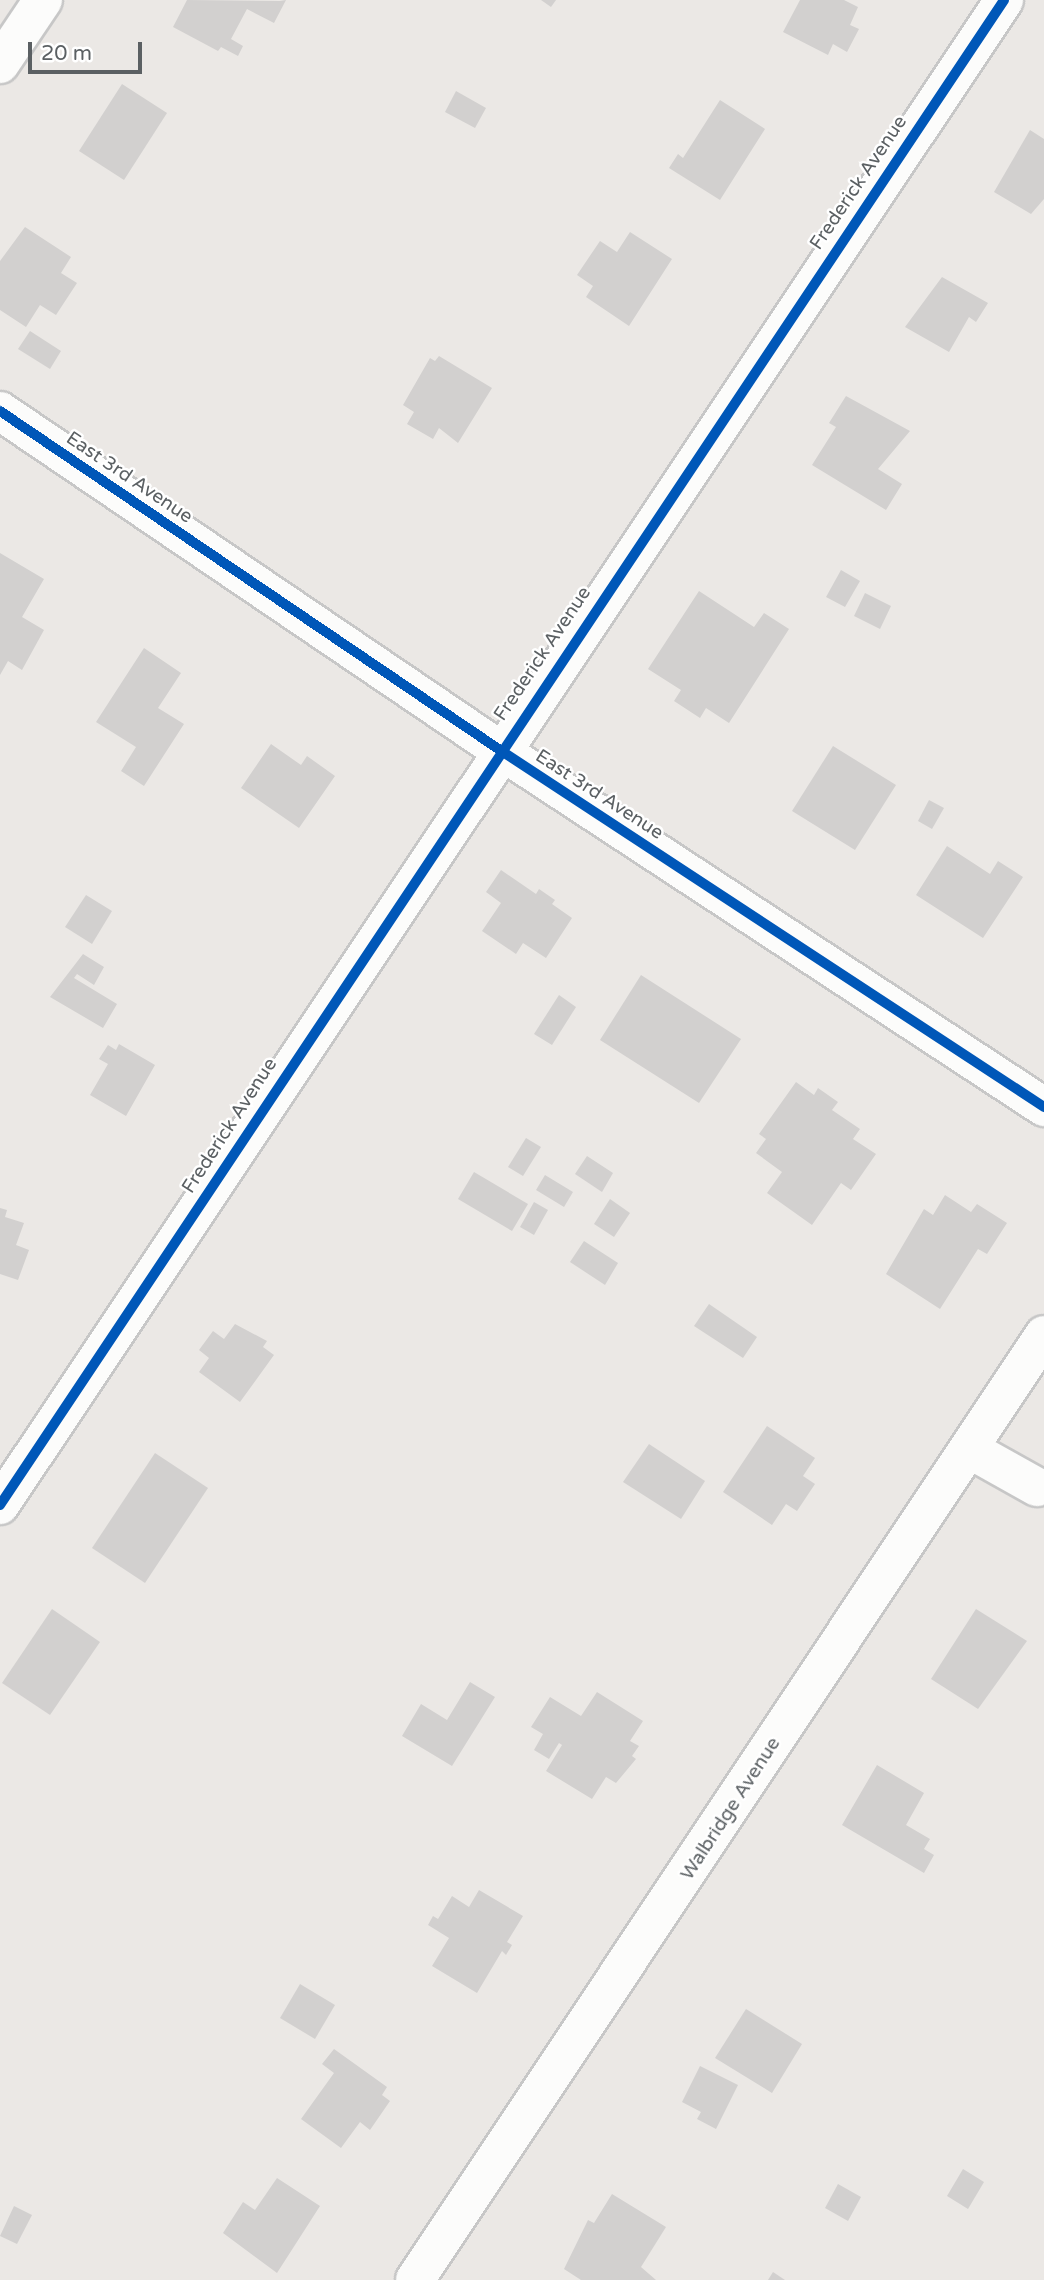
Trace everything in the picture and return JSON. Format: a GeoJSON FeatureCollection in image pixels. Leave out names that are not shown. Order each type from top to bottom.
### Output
{"type":"FeatureCollection","features":[{"type":"Feature","properties":{"kind":"street"},"geometry":{"type":"LineString","coordinates":[[0,64],[43,0]]}},
{"type":"Feature","properties":{"kind":"street","name":"Frederick Avenue"},"geometry":{"type":"LineString","coordinates":[[0,1505],[500,750],[1004,0]]}},
{"type":"Feature","properties":{"kind":"street","name":"East 3rd Avenue"},"geometry":{"type":"LineString","coordinates":[[0,411],[500,750],[1044,1107]]}},
{"type":"Feature","properties":{"kind":"street","name":"Walbridge Avenue"},"geometry":{"type":"LineString","coordinates":[[415,2280],[1044,1335]]}},
{"type":"Feature","properties":{"kind":"street"},"geometry":{"type":"LineString","coordinates":[[969,1449],[1037,1487]]}},
{"type":"Feature","properties":{"kind":"building"},"geometry":{"type":"Polygon","coordinates":[[[187,0],[286,0],[274,23],[247,9],[231,39],[243,46],[238,56],[221,47],[218,51],[173,27],[187,0]]]}},
{"type":"Feature","properties":{"kind":"building"},"geometry":{"type":"Polygon","coordinates":[[[541,0],[556,0],[551,7],[541,0]]]}},
{"type":"Feature","properties":{"kind":"building"},"geometry":{"type":"Polygon","coordinates":[[[800,0],[844,0],[858,7],[850,25],[859,29],[847,52],[833,44],[828,55],[783,32],[800,0]]]}},
{"type":"Feature","properties":{"kind":"building"},"geometry":{"type":"Polygon","coordinates":[[[122,84],[167,113],[124,180],[79,151],[122,84]]]}},
{"type":"Feature","properties":{"kind":"building"},"geometry":{"type":"Polygon","coordinates":[[[456,91],[486,108],[475,128],[445,112],[456,91]]]}},
{"type":"Feature","properties":{"kind":"building"},"geometry":{"type":"Polygon","coordinates":[[[720,100],[765,129],[720,200],[669,168],[678,154],[683,158],[720,100]]]}},
{"type":"Feature","properties":{"kind":"building"},"geometry":{"type":"Polygon","coordinates":[[[1030,130],[1044,139],[1044,199],[1031,214],[994,192],[1030,130]]]}},
{"type":"Feature","properties":{"kind":"building"},"geometry":{"type":"Polygon","coordinates":[[[25,227],[71,257],[61,273],[77,283],[56,315],[40,305],[26,327],[0,310],[0,261],[25,227]]]}},
{"type":"Feature","properties":{"kind":"building"},"geometry":{"type":"Polygon","coordinates":[[[630,232],[672,259],[629,326],[586,297],[593,286],[577,275],[600,241],[617,252],[630,232]]]}},
{"type":"Feature","properties":{"kind":"building"},"geometry":{"type":"Polygon","coordinates":[[[942,277],[988,303],[976,322],[969,317],[949,352],[905,327],[942,277]]]}},
{"type":"Feature","properties":{"kind":"building"},"geometry":{"type":"Polygon","coordinates":[[[30,331],[61,351],[50,369],[18,349],[30,331]]]}},
{"type":"Feature","properties":{"kind":"building"},"geometry":{"type":"Polygon","coordinates":[[[439,356],[492,388],[458,443],[439,428],[433,439],[407,424],[414,412],[403,405],[430,358],[435,361],[439,356]]]}},
{"type":"Feature","properties":{"kind":"building"},"geometry":{"type":"Polygon","coordinates":[[[846,396],[910,431],[878,469],[902,484],[886,510],[812,465],[836,427],[829,423],[846,396]]]}},
{"type":"Feature","properties":{"kind":"building"},"geometry":{"type":"Polygon","coordinates":[[[0,553],[44,579],[22,617],[44,630],[22,670],[8,661],[0,675],[0,553]]]}},
{"type":"Feature","properties":{"kind":"building"},"geometry":{"type":"Polygon","coordinates":[[[841,570],[860,581],[845,607],[826,597],[841,570]]]}},
{"type":"Feature","properties":{"kind":"building"},"geometry":{"type":"Polygon","coordinates":[[[699,591],[754,627],[764,613],[789,629],[729,723],[706,708],[700,718],[674,701],[681,690],[648,669],[699,591]]]}},
{"type":"Feature","properties":{"kind":"building"},"geometry":{"type":"Polygon","coordinates":[[[865,593],[891,606],[880,629],[854,616],[865,593]]]}},
{"type":"Feature","properties":{"kind":"building"},"geometry":{"type":"Polygon","coordinates":[[[144,648],[181,673],[158,708],[184,724],[144,786],[121,771],[136,747],[96,722],[144,648]]]}},
{"type":"Feature","properties":{"kind":"building"},"geometry":{"type":"Polygon","coordinates":[[[271,744],[301,765],[307,756],[335,776],[299,828],[241,788],[271,744]]]}},
{"type":"Feature","properties":{"kind":"building"},"geometry":{"type":"Polygon","coordinates":[[[833,746],[896,785],[855,850],[792,811],[833,746]]]}},
{"type":"Feature","properties":{"kind":"building"},"geometry":{"type":"Polygon","coordinates":[[[929,800],[944,808],[932,829],[918,821],[929,800]]]}},
{"type":"Feature","properties":{"kind":"building"},"geometry":{"type":"Polygon","coordinates":[[[947,846],[990,874],[998,861],[1023,877],[983,938],[916,895],[947,846]]]}},
{"type":"Feature","properties":{"kind":"building"},"geometry":{"type":"Polygon","coordinates":[[[501,870],[536,894],[539,889],[555,900],[552,904],[572,918],[546,958],[523,943],[516,954],[482,931],[501,903],[486,892],[501,870]]]}},
{"type":"Feature","properties":{"kind":"building"},"geometry":{"type":"Polygon","coordinates":[[[86,895],[112,911],[92,944],[65,927],[86,895]]]}},
{"type":"Feature","properties":{"kind":"building"},"geometry":{"type":"Polygon","coordinates":[[[83,954],[104,967],[94,985],[77,974],[74,978],[117,1004],[103,1028],[50,997],[83,954]]]}},
{"type":"Feature","properties":{"kind":"building"},"geometry":{"type":"Polygon","coordinates":[[[641,975],[741,1039],[699,1103],[600,1040],[641,975]]]}},
{"type":"Feature","properties":{"kind":"building"},"geometry":{"type":"Polygon","coordinates":[[[559,995],[576,1007],[552,1045],[534,1034],[559,995]]]}},
{"type":"Feature","properties":{"kind":"building"},"geometry":{"type":"Polygon","coordinates":[[[119,1044],[155,1065],[126,1116],[90,1095],[108,1064],[99,1059],[108,1045],[116,1050],[119,1044]]]}},
{"type":"Feature","properties":{"kind":"building"},"geometry":{"type":"Polygon","coordinates":[[[796,1082],[814,1095],[818,1088],[838,1102],[832,1110],[860,1129],[853,1139],[876,1154],[851,1190],[841,1183],[812,1225],[767,1193],[782,1172],[756,1153],[766,1139],[759,1134],[796,1082]]]}},
{"type":"Feature","properties":{"kind":"building"},"geometry":{"type":"Polygon","coordinates":[[[526,1138],[541,1147],[523,1176],[508,1167],[526,1138]]]}},
{"type":"Feature","properties":{"kind":"building"},"geometry":{"type":"Polygon","coordinates":[[[587,1156],[613,1173],[602,1192],[575,1174],[587,1156]]]}},
{"type":"Feature","properties":{"kind":"building"},"geometry":{"type":"Polygon","coordinates":[[[474,1172],[528,1204],[512,1231],[458,1199],[474,1172]]]}},
{"type":"Feature","properties":{"kind":"building"},"geometry":{"type":"Polygon","coordinates":[[[545,1175],[573,1192],[564,1207],[536,1190],[545,1175]]]}},
{"type":"Feature","properties":{"kind":"building"},"geometry":{"type":"Polygon","coordinates":[[[945,1195],[971,1212],[977,1204],[1007,1223],[987,1254],[978,1249],[940,1309],[886,1274],[924,1209],[933,1215],[945,1195]]]}},
{"type":"Feature","properties":{"kind":"building"},"geometry":{"type":"Polygon","coordinates":[[[610,1199],[630,1213],[614,1237],[594,1224],[610,1199]]]}},
{"type":"Feature","properties":{"kind":"building"},"geometry":{"type":"Polygon","coordinates":[[[534,1202],[548,1210],[534,1235],[520,1227],[534,1202]]]}},
{"type":"Feature","properties":{"kind":"building"},"geometry":{"type":"Polygon","coordinates":[[[0,1208],[7,1210],[5,1217],[24,1223],[16,1245],[29,1250],[18,1280],[0,1274],[0,1208]]]}},
{"type":"Feature","properties":{"kind":"building"},"geometry":{"type":"Polygon","coordinates":[[[584,1241],[618,1263],[605,1285],[570,1262],[584,1241]]]}},
{"type":"Feature","properties":{"kind":"building"},"geometry":{"type":"Polygon","coordinates":[[[709,1304],[757,1337],[743,1358],[694,1326],[709,1304]]]}},
{"type":"Feature","properties":{"kind":"building"},"geometry":{"type":"Polygon","coordinates":[[[235,1324],[267,1341],[263,1347],[274,1355],[240,1402],[199,1372],[209,1358],[199,1350],[213,1331],[224,1339],[235,1324]]]}},
{"type":"Feature","properties":{"kind":"building"},"geometry":{"type":"Polygon","coordinates":[[[767,1426],[815,1458],[803,1476],[815,1484],[797,1511],[786,1504],[772,1525],[723,1492],[767,1426]]]}},
{"type":"Feature","properties":{"kind":"building"},"geometry":{"type":"Polygon","coordinates":[[[649,1444],[705,1481],[681,1519],[623,1482],[649,1444]]]}},
{"type":"Feature","properties":{"kind":"building"},"geometry":{"type":"Polygon","coordinates":[[[155,1453],[208,1488],[145,1583],[92,1548],[155,1453]]]}},
{"type":"Feature","properties":{"kind":"building"},"geometry":{"type":"Polygon","coordinates":[[[52,1609],[100,1642],[50,1715],[2,1683],[52,1609]]]}},
{"type":"Feature","properties":{"kind":"building"},"geometry":{"type":"Polygon","coordinates":[[[976,1609],[1027,1641],[978,1709],[931,1679],[976,1609]]]}},
{"type":"Feature","properties":{"kind":"building"},"geometry":{"type":"Polygon","coordinates":[[[470,1682],[495,1697],[452,1766],[402,1736],[421,1704],[447,1720],[470,1682]]]}},
{"type":"Feature","properties":{"kind":"building"},"geometry":{"type":"Polygon","coordinates":[[[597,1692],[643,1721],[630,1741],[639,1746],[632,1756],[636,1759],[616,1783],[606,1777],[592,1799],[546,1771],[562,1745],[559,1743],[549,1759],[534,1750],[543,1734],[531,1727],[550,1697],[581,1716],[597,1692]]]}},
{"type":"Feature","properties":{"kind":"building"},"geometry":{"type":"Polygon","coordinates":[[[877,1765],[924,1793],[906,1825],[930,1839],[924,1849],[934,1855],[924,1873],[842,1825],[877,1765]]]}},
{"type":"Feature","properties":{"kind":"building"},"geometry":{"type":"Polygon","coordinates":[[[479,1890],[523,1916],[507,1942],[512,1945],[506,1955],[502,1951],[477,1993],[432,1966],[449,1938],[428,1925],[433,1916],[438,1919],[452,1896],[469,1907],[479,1890]]]}},
{"type":"Feature","properties":{"kind":"building"},"geometry":{"type":"Polygon","coordinates":[[[300,1984],[335,2005],[315,2039],[280,2018],[300,1984]]]}},
{"type":"Feature","properties":{"kind":"building"},"geometry":{"type":"Polygon","coordinates":[[[746,2009],[802,2044],[772,2093],[715,2058],[746,2009]]]}},
{"type":"Feature","properties":{"kind":"building"},"geometry":{"type":"Polygon","coordinates":[[[334,2049],[387,2087],[382,2095],[390,2101],[370,2130],[360,2122],[341,2148],[301,2119],[334,2073],[322,2064],[334,2049]]]}},
{"type":"Feature","properties":{"kind":"building"},"geometry":{"type":"Polygon","coordinates":[[[700,2066],[738,2085],[716,2129],[697,2119],[701,2112],[682,2102],[700,2066]]]}},
{"type":"Feature","properties":{"kind":"building"},"geometry":{"type":"Polygon","coordinates":[[[963,2169],[984,2182],[968,2209],[947,2196],[963,2169]]]}},
{"type":"Feature","properties":{"kind":"building"},"geometry":{"type":"Polygon","coordinates":[[[277,2178],[320,2206],[277,2273],[223,2233],[243,2202],[255,2210],[277,2178]]]}},
{"type":"Feature","properties":{"kind":"building"},"geometry":{"type":"Polygon","coordinates":[[[838,2184],[861,2197],[848,2221],[825,2208],[838,2184]]]}},
{"type":"Feature","properties":{"kind":"building"},"geometry":{"type":"Polygon","coordinates":[[[612,2194],[666,2227],[641,2267],[656,2280],[581,2280],[564,2269],[588,2220],[594,2223],[612,2194]]]}},
{"type":"Feature","properties":{"kind":"building"},"geometry":{"type":"Polygon","coordinates":[[[14,2206],[32,2215],[17,2244],[0,2236],[14,2206]]]}},
{"type":"Feature","properties":{"kind":"building"},"geometry":{"type":"Polygon","coordinates":[[[773,2272],[785,2280],[768,2280],[773,2272]]]}},
{"type":"Feature","properties":{"kind":"cycle path"},"geometry":{"type":"LineString","coordinates":[[0,1505],[1004,0]]}},
{"type":"Feature","properties":{"kind":"cycle path"},"geometry":{"type":"LineString","coordinates":[[0,411],[500,750],[1044,1107]]}}]}
